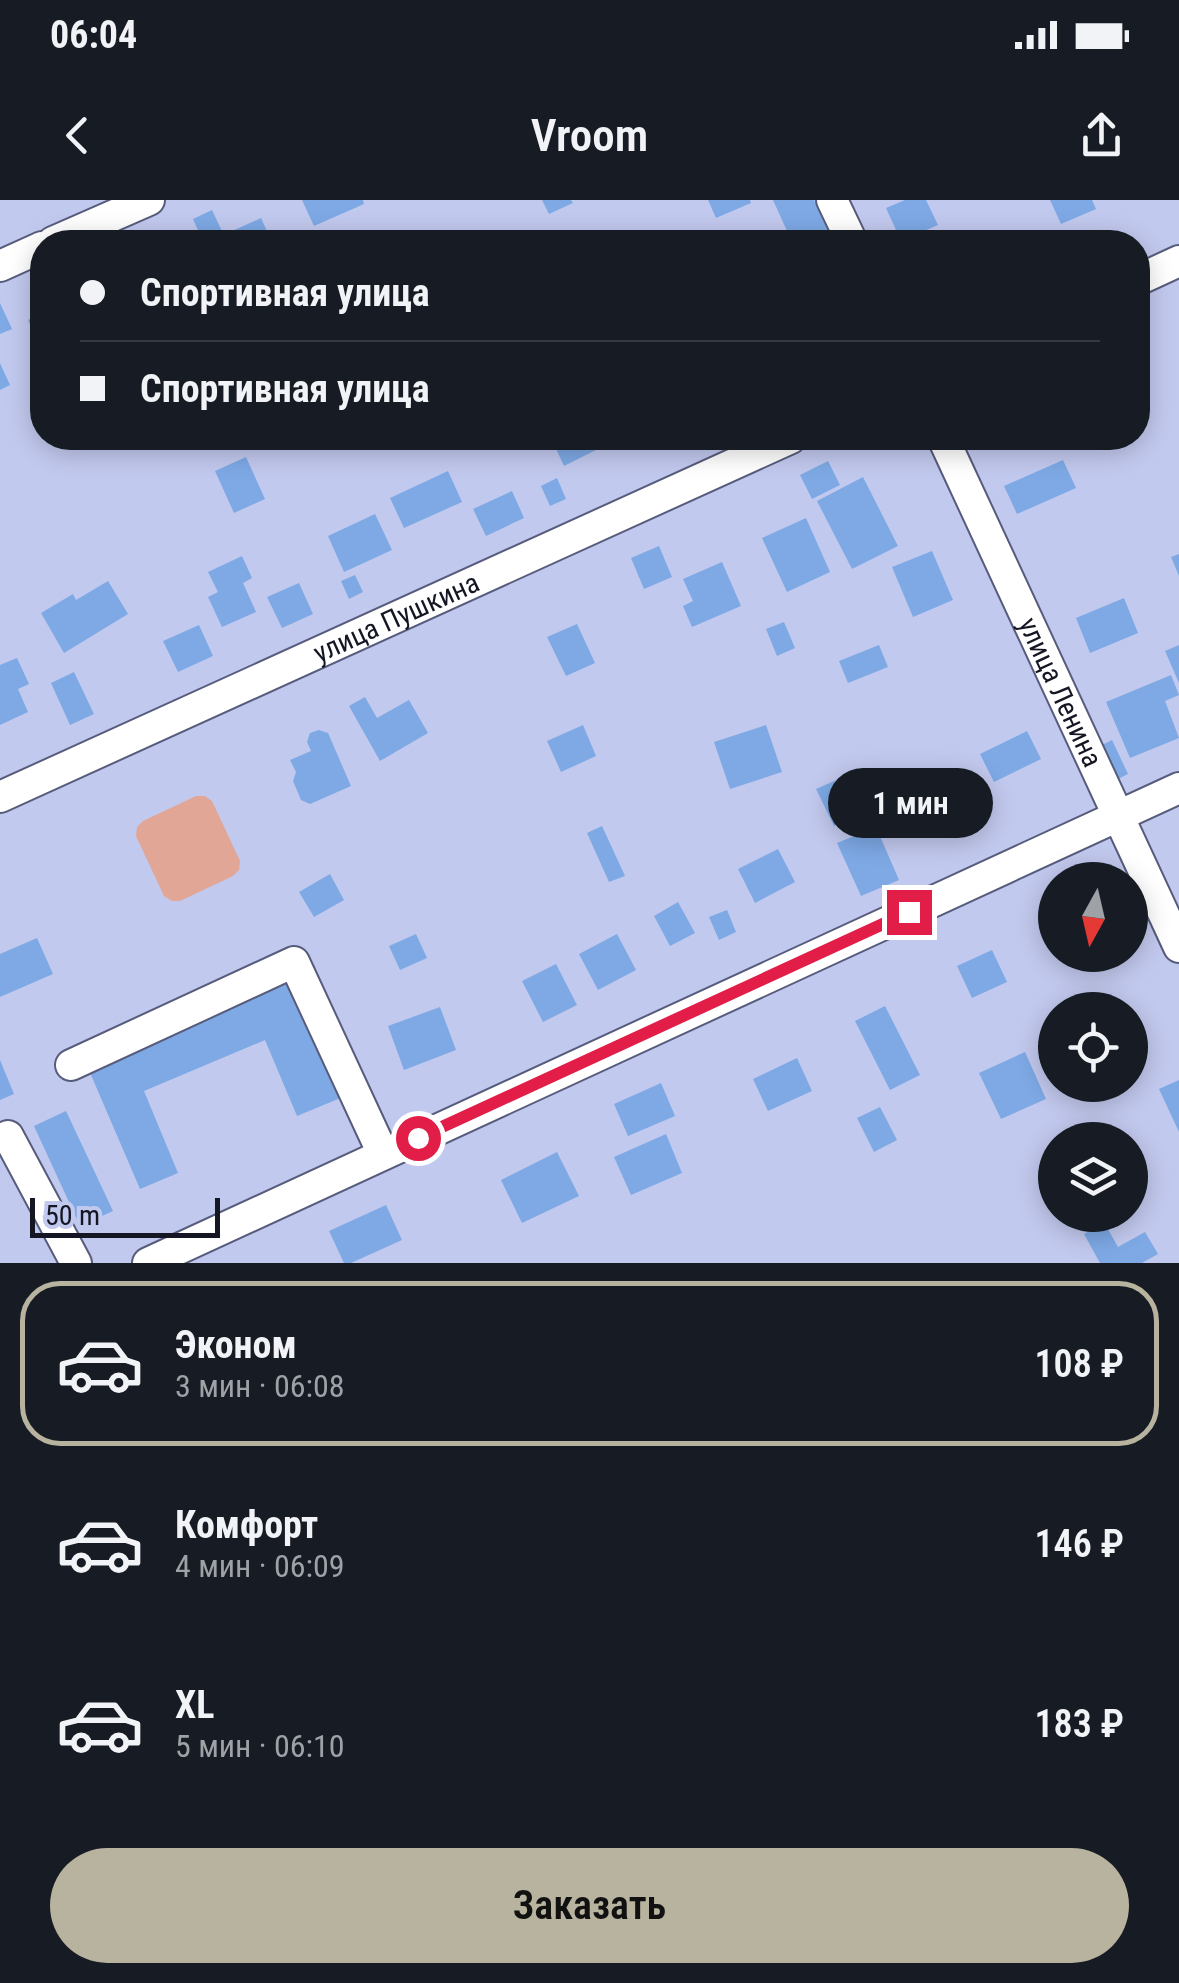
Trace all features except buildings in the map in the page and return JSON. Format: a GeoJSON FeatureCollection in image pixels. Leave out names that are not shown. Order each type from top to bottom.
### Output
{"type":"FeatureCollection","features":[{"type":"Feature","properties":{"kind":"street"},"geometry":{"type":"LineString","coordinates":[[80,230],[149,200]]}},
{"type":"Feature","properties":{"kind":"street"},"geometry":{"type":"LineString","coordinates":[[832,200],[846,230]]}},
{"type":"Feature","properties":{"kind":"street"},"geometry":{"type":"LineString","coordinates":[[0,266],[30,252]]}},
{"type":"Feature","properties":{"kind":"street"},"geometry":{"type":"LineString","coordinates":[[1150,275],[1179,262]]}},
{"type":"Feature","properties":{"kind":"street","name":"улица Пушкина"},"geometry":{"type":"LineString","coordinates":[[0,796],[764,450]]}},
{"type":"Feature","properties":{"kind":"street","name":"улица Ленина"},"geometry":{"type":"LineString","coordinates":[[949,450],[1179,946]]}},
{"type":"Feature","properties":{"kind":"street"},"geometry":{"type":"LineString","coordinates":[[148,1263],[1179,788]]}},
{"type":"Feature","properties":{"kind":"street"},"geometry":{"type":"LineString","coordinates":[[71,1065],[294,962],[383,1154]]}},
{"type":"Feature","properties":{"kind":"street"},"geometry":{"type":"LineString","coordinates":[[8,1136],[76,1263]]}},
{"type":"Feature","properties":{"kind":"shaded area"},"geometry":{"type":"Polygon","coordinates":[[[196,796],[212,801],[240,861],[239,870],[180,901],[172,901],[164,896],[136,836],[137,827],[196,796]]]}},
{"type":"Feature","properties":{"kind":"route"},"geometry":{"type":"LineString","coordinates":[[418,1138],[909,912]]}}]}
